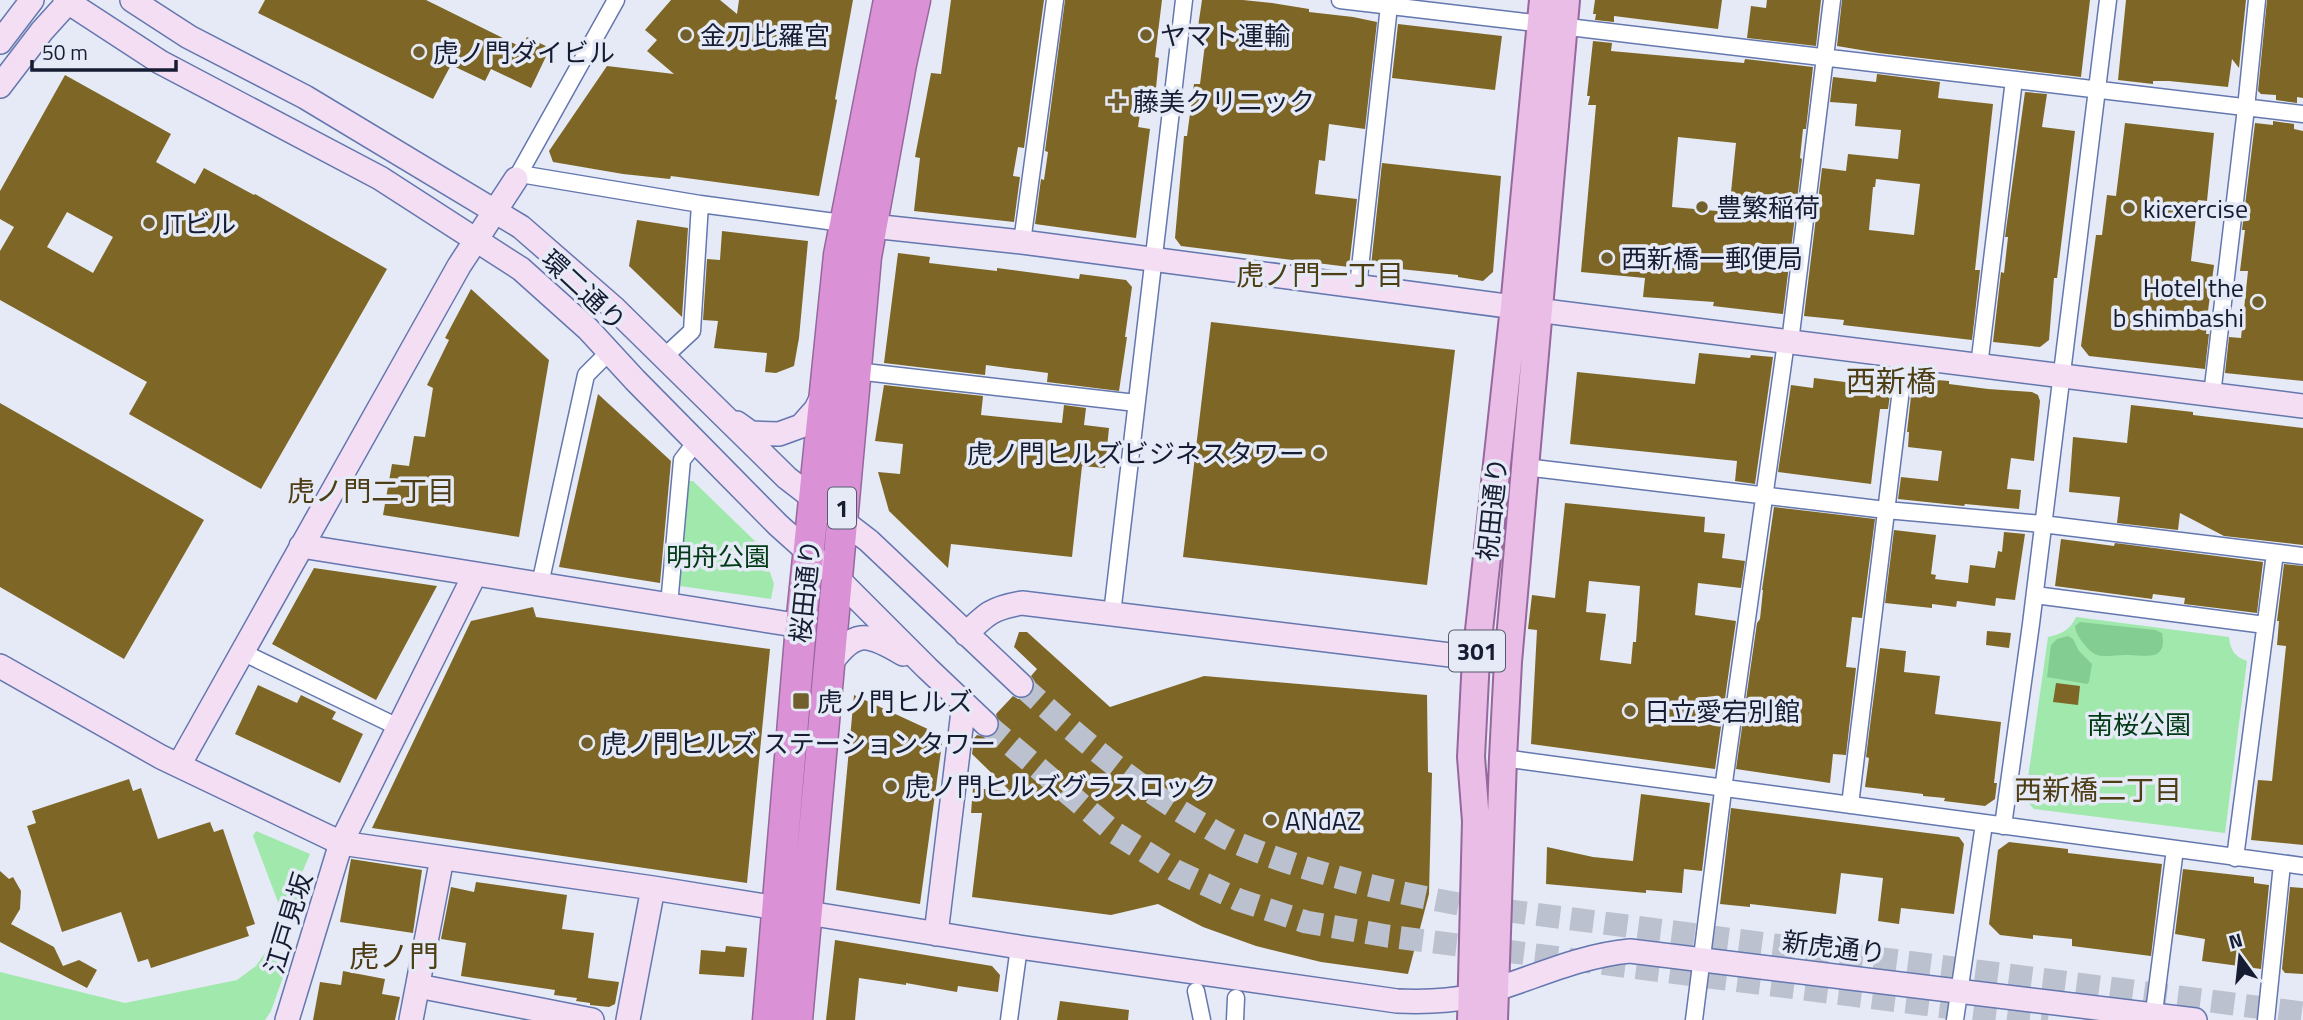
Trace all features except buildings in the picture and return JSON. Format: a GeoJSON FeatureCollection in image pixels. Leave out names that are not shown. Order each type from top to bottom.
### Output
{"type":"FeatureCollection","features":[{"type":"Feature","properties":{"kind":"highway","name":"桜田通り"},"geometry":{"type":"LineString","coordinates":[[768,1020],[792,911],[827,667],[863,282],[859,225],[889,0]]}},
{"type":"Feature","properties":{"kind":"highway","name":"桜田通り"},"geometry":{"type":"LineString","coordinates":[[797,1020],[792,911],[801,626],[839,255],[859,225],[915,0]]}},
{"type":"Feature","properties":{"kind":"main road","name":"祝田通り"},"geometry":{"type":"LineString","coordinates":[[1479,1002],[1503,758],[1508,662],[1525,467],[1527,309],[1549,17],[1566,0]]}},
{"type":"Feature","properties":{"kind":"main road","name":"祝田通り"},"geometry":{"type":"LineString","coordinates":[[1494,1020],[1479,1002],[1476,821],[1471,757],[1476,658],[1527,309]]}},
{"type":"Feature","properties":{"kind":"street"},"geometry":{"type":"LineString","coordinates":[[15,23],[16,0]]}},
{"type":"Feature","properties":{"kind":"street"},"geometry":{"type":"LineString","coordinates":[[0,42],[32,0]]}},
{"type":"Feature","properties":{"kind":"street","name":"環二通り"},"geometry":{"type":"LineString","coordinates":[[132,0],[189,37],[304,97],[521,226],[614,308],[787,478],[869,541],[1021,685]]}},
{"type":"Feature","properties":{"kind":"street"},"geometry":{"type":"LineString","coordinates":[[159,0],[164,12],[189,37]]}},
{"type":"Feature","properties":{"kind":"street"},"geometry":{"type":"LineString","coordinates":[[179,765],[459,265],[518,176],[616,0]]}},
{"type":"Feature","properties":{"kind":"street"},"geometry":{"type":"LineString","coordinates":[[1022,242],[1055,0]]}},
{"type":"Feature","properties":{"kind":"street"},"geometry":{"type":"LineString","coordinates":[[1111,614],[1184,0]]}},
{"type":"Feature","properties":{"kind":"street"},"geometry":{"type":"LineString","coordinates":[[1339,0],[1549,17],[1824,57],[2303,114]]}},
{"type":"Feature","properties":{"kind":"street"},"geometry":{"type":"LineString","coordinates":[[1694,1020],[1723,788],[1788,342],[1832,0]]}},
{"type":"Feature","properties":{"kind":"street"},"geometry":{"type":"LineString","coordinates":[[2003,826],[2035,595],[2108,0]]}},
{"type":"Feature","properties":{"kind":"street"},"geometry":{"type":"LineString","coordinates":[[2212,395],[2256,0]]}},
{"type":"Feature","properties":{"kind":"street"},"geometry":{"type":"LineString","coordinates":[[0,86],[41,31],[68,1]]}},
{"type":"Feature","properties":{"kind":"street","name":"環二通り"},"geometry":{"type":"LineString","coordinates":[[68,1],[160,62],[380,178],[521,269],[588,328],[778,525],[836,577],[926,668],[986,723]]}},
{"type":"Feature","properties":{"kind":"street"},"geometry":{"type":"LineString","coordinates":[[1358,286],[1389,6]]}},
{"type":"Feature","properties":{"kind":"street"},"geometry":{"type":"LineString","coordinates":[[1979,366],[2014,80]]}},
{"type":"Feature","properties":{"kind":"street"},"geometry":{"type":"LineString","coordinates":[[518,176],[859,225],[1022,242],[1527,309],[2303,406]]}},
{"type":"Feature","properties":{"kind":"street"},"geometry":{"type":"LineString","coordinates":[[664,357],[692,331],[700,204]]}},
{"type":"Feature","properties":{"kind":"street"},"geometry":{"type":"LineString","coordinates":[[540,584],[586,376],[609,352]]}},
{"type":"Feature","properties":{"kind":"street"},"geometry":{"type":"LineString","coordinates":[[1850,806],[1905,357]]}},
{"type":"Feature","properties":{"kind":"street"},"geometry":{"type":"LineString","coordinates":[[856,371],[1136,403]]}},
{"type":"Feature","properties":{"kind":"street"},"geometry":{"type":"LineString","coordinates":[[707,400],[751,433],[779,434],[801,426],[816,409],[826,390]]}},
{"type":"Feature","properties":{"kind":"street"},"geometry":{"type":"LineString","coordinates":[[669,606],[682,460],[696,442]]}},
{"type":"Feature","properties":{"kind":"street"},"geometry":{"type":"LineString","coordinates":[[1525,467],[1886,510],[2042,524],[2303,556]]}},
{"type":"Feature","properties":{"kind":"street"},"geometry":{"type":"LineString","coordinates":[[301,546],[801,626]]}},
{"type":"Feature","properties":{"kind":"street"},"geometry":{"type":"LineString","coordinates":[[2235,858],[2275,553]]}},
{"type":"Feature","properties":{"kind":"street","name":"江戸見坂"},"geometry":{"type":"LineString","coordinates":[[288,1020],[341,843],[475,574]]}},
{"type":"Feature","properties":{"kind":"street"},"geometry":{"type":"LineString","coordinates":[[2035,595],[2265,625]]}},
{"type":"Feature","properties":{"kind":"street"},"geometry":{"type":"LineString","coordinates":[[966,635],[983,617],[999,607],[1022,603],[1508,662]]}},
{"type":"Feature","properties":{"kind":"street"},"geometry":{"type":"LineString","coordinates":[[827,667],[849,642],[869,637],[926,668]]}},
{"type":"Feature","properties":{"kind":"street"},"geometry":{"type":"LineString","coordinates":[[242,652],[398,727]]}},
{"type":"Feature","properties":{"kind":"street","name":"新虎通り"},"geometry":{"type":"LineString","coordinates":[[0,666],[161,757],[341,843],[653,888],[1019,947],[1396,1001],[1479,1002],[1565,964],[1615,952],[1643,951],[2154,1017],[2195,1020]]}},
{"type":"Feature","properties":{"kind":"street"},"geometry":{"type":"LineString","coordinates":[[936,934],[964,703]]}},
{"type":"Feature","properties":{"kind":"street"},"geometry":{"type":"LineString","coordinates":[[1503,758],[2303,866]]}},
{"type":"Feature","properties":{"kind":"street"},"geometry":{"type":"LineString","coordinates":[[1955,1020],[1984,824]]}},
{"type":"Feature","properties":{"kind":"street"},"geometry":{"type":"LineString","coordinates":[[2154,1017],[2175,849]]}},
{"type":"Feature","properties":{"kind":"street"},"geometry":{"type":"LineString","coordinates":[[411,1020],[442,858]]}},
{"type":"Feature","properties":{"kind":"street"},"geometry":{"type":"LineString","coordinates":[[2266,1020],[2282,864]]}},
{"type":"Feature","properties":{"kind":"street"},"geometry":{"type":"LineString","coordinates":[[628,1020],[653,888]]}},
{"type":"Feature","properties":{"kind":"street"},"geometry":{"type":"LineString","coordinates":[[1009,1020],[1019,947]]}},
{"type":"Feature","properties":{"kind":"street"},"geometry":{"type":"LineString","coordinates":[[418,986],[592,1020]]}},
{"type":"Feature","properties":{"kind":"street"},"geometry":{"type":"LineString","coordinates":[[1196,991],[1202,1020]]}},
{"type":"Feature","properties":{"kind":"street"},"geometry":{"type":"LineString","coordinates":[[1235,1020],[1236,998]]}},
{"type":"Feature","properties":{"kind":"green space","name":"明舟公園"},"geometry":{"type":"Polygon","coordinates":[[[689,481],[693,481],[761,547],[774,584],[771,599],[680,586],[689,481]]]}},
{"type":"Feature","properties":{"kind":"green space","name":"南桜公園"},"geometry":{"type":"Polygon","coordinates":[[[2076,617],[2229,637],[2234,652],[2247,661],[2225,833],[2034,809],[2025,799],[2048,637],[2065,631],[2076,617]]]}},
{"type":"Feature","properties":{"kind":"green space"},"geometry":{"type":"Polygon","coordinates":[[[2080,622],[2155,630],[2162,633],[2163,643],[2158,653],[2152,655],[2098,655],[2089,650],[2078,636],[2075,626],[2080,622]]]}},
{"type":"Feature","properties":{"kind":"green space"},"geometry":{"type":"Polygon","coordinates":[[[2068,636],[2092,664],[2087,684],[2047,677],[2051,645],[2057,639],[2068,636]]]}},
{"type":"Feature","properties":{"kind":"green space"},"geometry":{"type":"Polygon","coordinates":[[[256,831],[310,854],[298,882],[301,885],[294,908],[278,902],[253,836],[256,831]]]}},
{"type":"Feature","properties":{"kind":"green space"},"geometry":{"type":"Polygon","coordinates":[[[267,950],[291,955],[271,1011],[265,1020],[0,1020],[0,972],[125,1003],[237,980],[256,966],[267,950]]]}},
{"type":"Feature","properties":{"kind":"tunnel"},"geometry":{"type":"LineString","coordinates":[[1021,685],[1107,759],[1153,793],[1220,835],[1266,855],[1350,880],[1464,905],[2303,1013]]}},
{"type":"Feature","properties":{"kind":"tunnel"},"geometry":{"type":"LineString","coordinates":[[986,724],[1115,833],[1176,871],[1239,900],[1306,922],[1387,936],[2048,1020]]}},
{"type":"Feature","properties":{"kind":"place","name":"金刀比羅宮"},"geometry":{"type":"Point","coordinates":[686,35]}},
{"type":"Feature","properties":{"kind":"place","name":"ヤマト運輸"},"geometry":{"type":"Point","coordinates":[1146,35]}},
{"type":"Feature","properties":{"kind":"place","name":"虎ノ門ダイビル"},"geometry":{"type":"Point","coordinates":[419,52]}},
{"type":"Feature","properties":{"kind":"place","name":"藤美クリニック"},"geometry":{"type":"Point","coordinates":[1117,101]}},
{"type":"Feature","properties":{"kind":"place","name":"豊繁稲荷"},"geometry":{"type":"Point","coordinates":[1702,207]}},
{"type":"Feature","properties":{"kind":"place","name":"kicxercise"},"geometry":{"type":"Point","coordinates":[2129,208]}},
{"type":"Feature","properties":{"kind":"place","name":"JTビル"},"geometry":{"type":"Point","coordinates":[149,223]}},
{"type":"Feature","properties":{"kind":"place","name":"西新橋一郵便局"},"geometry":{"type":"Point","coordinates":[1607,258]}},
{"type":"Feature","properties":{"kind":"place","name":"Hotel the b shimbashi"},"geometry":{"type":"Point","coordinates":[2258,302]}},
{"type":"Feature","properties":{"kind":"place","name":"虎ノ門ヒルズビジネスタワー"},"geometry":{"type":"Point","coordinates":[1319,453]}},
{"type":"Feature","properties":{"kind":"place","name":"虎ノ門ヒルズ"},"geometry":{"type":"Point","coordinates":[801,701]}},
{"type":"Feature","properties":{"kind":"place","name":"日立愛宕別館"},"geometry":{"type":"Point","coordinates":[1630,711]}},
{"type":"Feature","properties":{"kind":"place","name":"虎ノ門ヒルズ ステーションタワー"},"geometry":{"type":"Point","coordinates":[587,743]}},
{"type":"Feature","properties":{"kind":"place","name":"虎ノ門ヒルズグラスロック"},"geometry":{"type":"Point","coordinates":[891,786]}},
{"type":"Feature","properties":{"kind":"place","name":"ANdAZ"},"geometry":{"type":"Point","coordinates":[1271,820]}},
{"type":"Feature","properties":{"kind":"district","name":"虎ノ門一丁目"},"geometry":{"type":"Point","coordinates":[1320,274]}},
{"type":"Feature","properties":{"kind":"district","name":"西新橋"},"geometry":{"type":"Point","coordinates":[1891,381]}},
{"type":"Feature","properties":{"kind":"district","name":"虎ノ門二丁目"},"geometry":{"type":"Point","coordinates":[371,490]}},
{"type":"Feature","properties":{"kind":"district","name":"西新橋二丁目"},"geometry":{"type":"Point","coordinates":[2098,789]}},
{"type":"Feature","properties":{"kind":"district","name":"虎ノ門"},"geometry":{"type":"Point","coordinates":[394,956]}}]}
